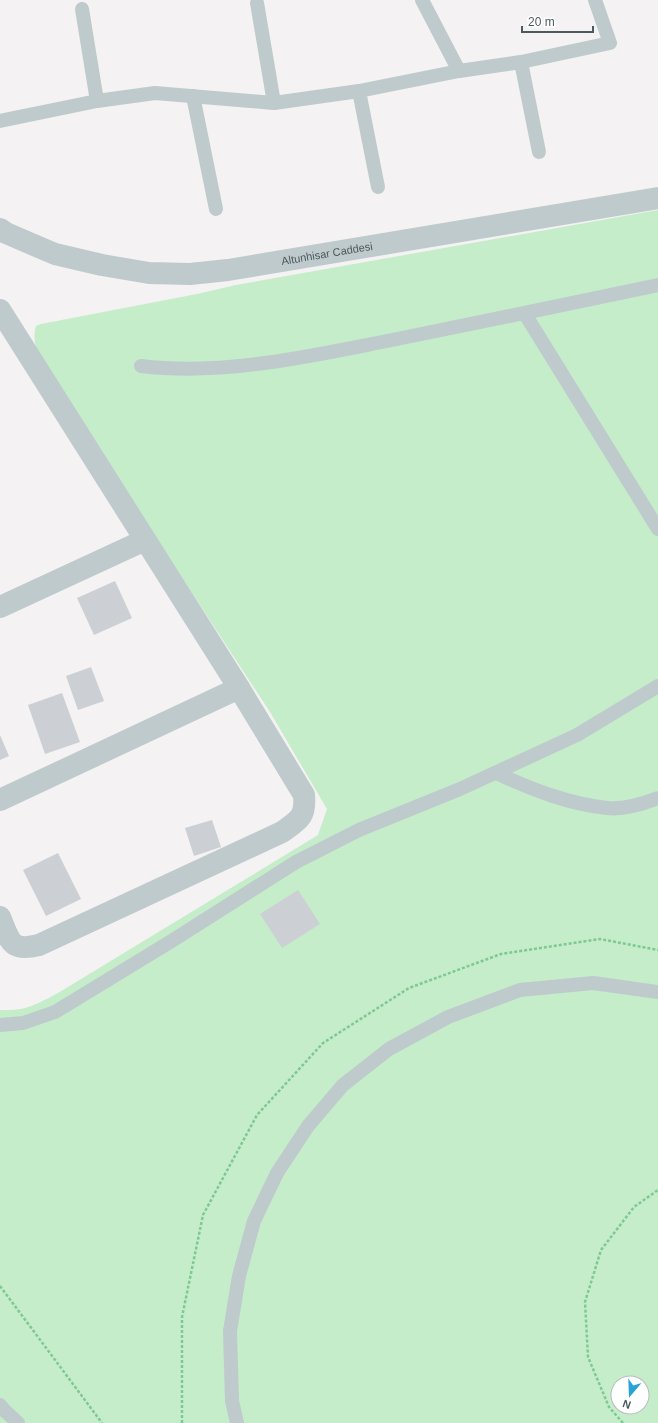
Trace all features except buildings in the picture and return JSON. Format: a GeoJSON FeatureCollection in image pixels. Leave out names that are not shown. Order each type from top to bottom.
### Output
{"type":"FeatureCollection","features":[{"type":"Feature","properties":{"kind":"street","name":"Altunhisar Caddesi"},"geometry":{"type":"LineString","coordinates":[[0,229],[55,254],[102,266],[149,273],[190,274],[228,270],[658,198]]}},
{"type":"Feature","properties":{"kind":"street"},"geometry":{"type":"LineString","coordinates":[[0,310],[239,688],[304,795],[303,814],[282,832],[39,945],[26,948],[17,946],[11,942],[0,917]]}},
{"type":"Feature","properties":{"kind":"street"},"geometry":{"type":"LineString","coordinates":[[0,607],[145,540]]}},
{"type":"Feature","properties":{"kind":"street"},"geometry":{"type":"LineString","coordinates":[[0,800],[239,688]]}},
{"type":"Feature","properties":{"kind":"lane"},"geometry":{"type":"LineString","coordinates":[[422,0],[459,71]]}},
{"type":"Feature","properties":{"kind":"lane"},"geometry":{"type":"LineString","coordinates":[[0,121],[97,102],[155,93],[274,103],[359,91],[459,71],[521,62],[610,43],[595,0]]}},
{"type":"Feature","properties":{"kind":"lane"},"geometry":{"type":"LineString","coordinates":[[257,3],[274,103]]}},
{"type":"Feature","properties":{"kind":"lane"},"geometry":{"type":"LineString","coordinates":[[82,9],[97,102]]}},
{"type":"Feature","properties":{"kind":"lane"},"geometry":{"type":"LineString","coordinates":[[521,62],[539,152]]}},
{"type":"Feature","properties":{"kind":"lane"},"geometry":{"type":"LineString","coordinates":[[359,91],[378,187]]}},
{"type":"Feature","properties":{"kind":"lane"},"geometry":{"type":"LineString","coordinates":[[193,96],[216,209]]}},
{"type":"Feature","properties":{"kind":"lane"},"geometry":{"type":"LineString","coordinates":[[141,366],[166,369],[198,370],[243,366],[341,350],[526,314],[658,285]]}},
{"type":"Feature","properties":{"kind":"lane"},"geometry":{"type":"LineString","coordinates":[[526,314],[658,530]]}},
{"type":"Feature","properties":{"kind":"lane"},"geometry":{"type":"LineString","coordinates":[[0,1025],[23,1023],[55,1012],[170,942],[296,862],[358,830],[460,789],[577,735],[658,686]]}},
{"type":"Feature","properties":{"kind":"lane"},"geometry":{"type":"LineString","coordinates":[[496,773],[527,787],[569,801],[608,808],[638,805],[658,798]]}},
{"type":"Feature","properties":{"kind":"lane"},"geometry":{"type":"LineString","coordinates":[[236,1423],[232,1401],[230,1331],[239,1276],[254,1221],[277,1173],[308,1126],[343,1085],[389,1049],[448,1017],[520,990],[593,983],[658,992]]}},
{"type":"Feature","properties":{"kind":"lane"},"geometry":{"type":"LineString","coordinates":[[0,1405],[4,1411],[18,1423]]}},
{"type":"Feature","properties":{"kind":"path"},"geometry":{"type":"LineString","coordinates":[[622,1423],[609,1408],[588,1357],[586,1302],[601,1250],[634,1207],[658,1190]]}},
{"type":"Feature","properties":{"kind":"path"},"geometry":{"type":"LineString","coordinates":[[0,1286],[102,1423]]}},
{"type":"Feature","properties":{"kind":"green space"},"geometry":{"type":"Polygon","coordinates":[[[658,210],[658,1423],[0,1423],[0,1010],[24,1008],[43,1001],[58,993],[318,835],[327,809],[270,712],[46,370],[38,354],[35,343],[34,338],[36,326],[41,324],[236,285],[658,210]]]}}]}
